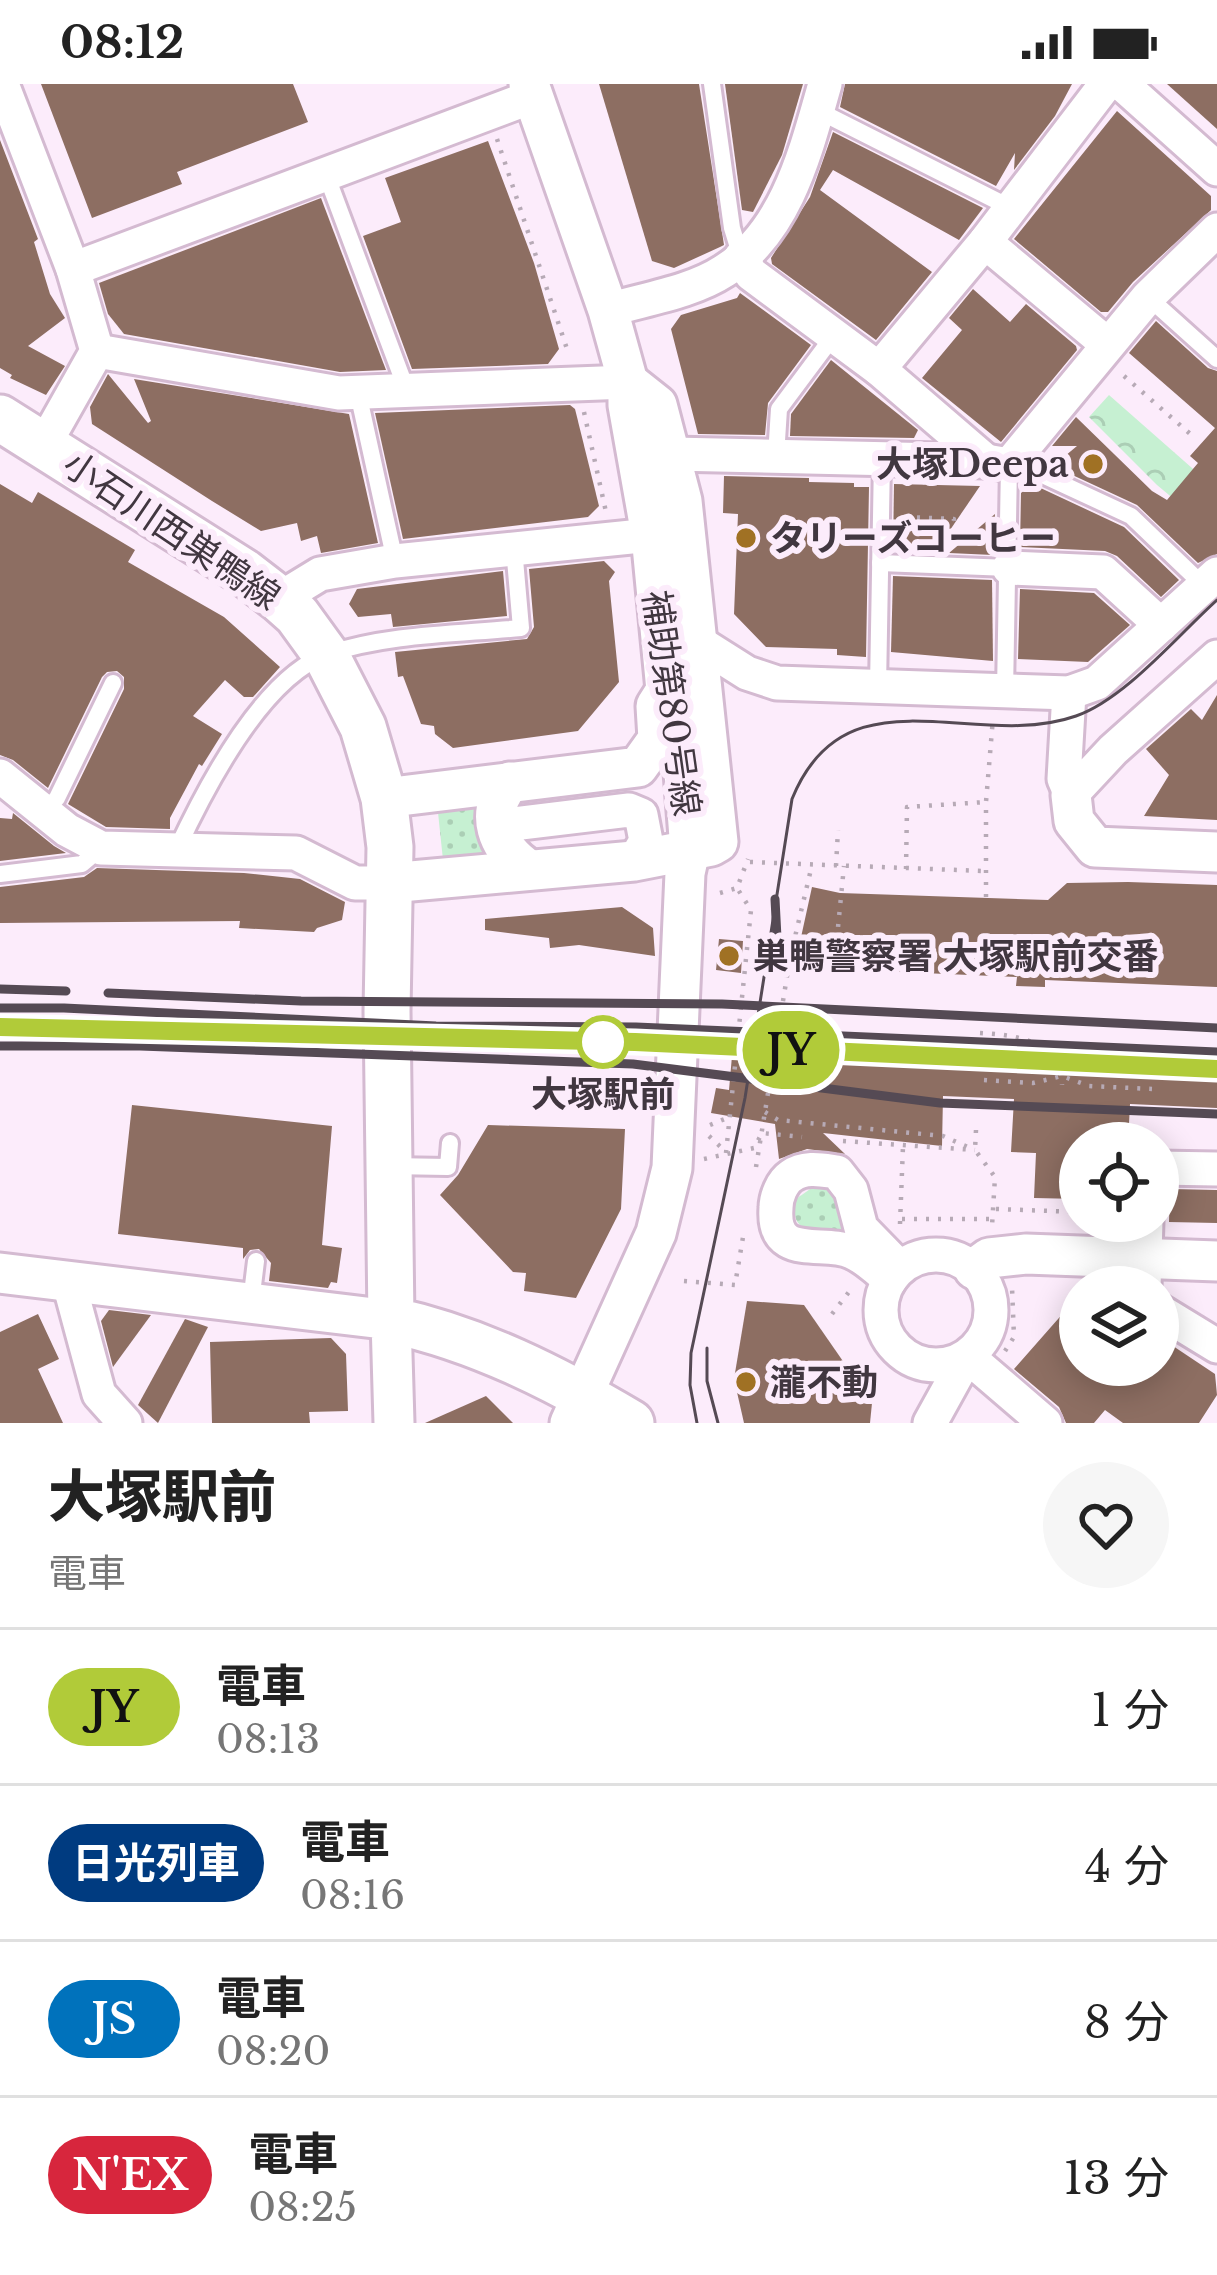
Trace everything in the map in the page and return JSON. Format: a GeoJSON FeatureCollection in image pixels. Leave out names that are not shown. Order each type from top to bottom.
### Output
{"type":"FeatureCollection","features":[{"type":"Feature","properties":{"kind":"main road","name":"小石川西巣鴨線"},"geometry":{"type":"LineString","coordinates":[[0,418],[244,572],[297,615],[326,655],[363,727],[384,798],[389,883],[392,1321]]}},
{"type":"Feature","properties":{"kind":"main road"},"geometry":{"type":"LineString","coordinates":[[392,1321],[438,1330],[478,1346],[578,1409],[631,1423]]}},
{"type":"Feature","properties":{"kind":"street"},"geometry":{"type":"LineString","coordinates":[[2,84],[8,126],[73,268],[97,351],[44,445]]}},
{"type":"Feature","properties":{"kind":"street"},"geometry":{"type":"LineString","coordinates":[[878,369],[985,242],[1106,84]]}},
{"type":"Feature","properties":{"kind":"street"},"geometry":{"type":"LineString","coordinates":[[1121,84],[1217,169]]}},
{"type":"Feature","properties":{"kind":"street"},"geometry":{"type":"LineString","coordinates":[[73,268],[487,114],[531,90]]}},
{"type":"Feature","properties":{"kind":"street","name":"補助第80号線"},"geometry":{"type":"LineString","coordinates":[[531,90],[608,310],[628,382],[651,535],[666,690],[680,706],[688,790],[690,850],[685,873],[672,1168],[656,1233],[578,1409]]}},
{"type":"Feature","properties":{"kind":"street"},"geometry":{"type":"LineString","coordinates":[[608,310],[722,272],[761,239],[781,210],[821,97]]}},
{"type":"Feature","properties":{"kind":"street"},"geometry":{"type":"LineString","coordinates":[[672,454],[997,463],[1148,296],[1217,230]]}},
{"type":"Feature","properties":{"kind":"street"},"geometry":{"type":"LineString","coordinates":[[985,242],[1106,344]]}},
{"type":"Feature","properties":{"kind":"street"},"geometry":{"type":"LineString","coordinates":[[741,257],[751,274],[997,463]]}},
{"type":"Feature","properties":{"kind":"street"},"geometry":{"type":"LineString","coordinates":[[0,776],[44,813],[100,848],[296,853],[355,883],[634,861],[718,842],[688,536],[672,454],[657,406],[628,382],[339,393],[97,351]]}},
{"type":"Feature","properties":{"kind":"street"},"geometry":{"type":"LineString","coordinates":[[278,599],[320,574],[395,561],[651,535]]}},
{"type":"Feature","properties":{"kind":"street"},"geometry":{"type":"LineString","coordinates":[[1009,568],[1103,572],[1161,625]]}},
{"type":"Feature","properties":{"kind":"street"},"geometry":{"type":"LineString","coordinates":[[698,642],[747,673],[777,683],[954,691],[1005,677],[1069,693],[1097,683],[1210,580]]}},
{"type":"Feature","properties":{"kind":"street"},"geometry":{"type":"LineString","coordinates":[[1071,795],[1113,750],[1217,657]]}},
{"type":"Feature","properties":{"kind":"street"},"geometry":{"type":"LineString","coordinates":[[638,766],[657,743],[656,706],[666,690]]}},
{"type":"Feature","properties":{"kind":"street"},"geometry":{"type":"LineString","coordinates":[[1069,693],[1064,779],[1073,821],[1095,847],[1217,852]]}},
{"type":"Feature","properties":{"kind":"street"},"geometry":{"type":"LineString","coordinates":[[384,798],[638,766],[676,774],[688,790]]}},
{"type":"Feature","properties":{"kind":"street"},"geometry":{"type":"LineString","coordinates":[[510,782],[496,801],[496,826],[507,854],[528,868]]}},
{"type":"Feature","properties":{"kind":"street"},"geometry":{"type":"LineString","coordinates":[[496,826],[629,809],[641,815],[646,841],[634,861]]}},
{"type":"Feature","properties":{"kind":"street"},"geometry":{"type":"LineString","coordinates":[[1179,1168],[1217,1169]]}},
{"type":"Feature","properties":{"kind":"street"},"geometry":{"type":"LineString","coordinates":[[930,1423],[967,1356],[986,1332],[991,1306],[984,1282],[989,1248]]}},
{"type":"Feature","properties":{"kind":"street"},"geometry":{"type":"LineString","coordinates":[[930,1423],[917,1385],[883,1322],[885,1274],[920,1256],[989,1248],[1217,1261]]}},
{"type":"Feature","properties":{"kind":"street"},"geometry":{"type":"LineString","coordinates":[[0,1274],[392,1321],[394,1423]]}},
{"type":"Feature","properties":{"kind":"street"},"geometry":{"type":"LineString","coordinates":[[69,1282],[99,1394],[125,1423]]}},
{"type":"Feature","properties":{"kind":"street"},"geometry":{"type":"LineString","coordinates":[[1179,1323],[1217,1346]]}},
{"type":"Feature","properties":{"kind":"street"},"geometry":{"type":"LineString","coordinates":[[895,1345],[916,1362],[934,1366],[967,1356]]}},
{"type":"Feature","properties":{"kind":"street"},"geometry":{"type":"LineString","coordinates":[[967,1356],[1045,1423]]}},
{"type":"Feature","properties":{"kind":"lane"},"geometry":{"type":"LineString","coordinates":[[712,84],[732,228],[741,257]]}},
{"type":"Feature","properties":{"kind":"lane"},"geometry":{"type":"LineString","coordinates":[[821,97],[1009,207]]}},
{"type":"Feature","properties":{"kind":"lane"},"geometry":{"type":"LineString","coordinates":[[326,174],[407,391]]}},
{"type":"Feature","properties":{"kind":"lane"},"geometry":{"type":"LineString","coordinates":[[1148,296],[1217,358]]}},
{"type":"Feature","properties":{"kind":"lane"},"geometry":{"type":"LineString","coordinates":[[776,457],[779,409],[832,338]]}},
{"type":"Feature","properties":{"kind":"lane"},"geometry":{"type":"LineString","coordinates":[[358,393],[395,561]]}},
{"type":"Feature","properties":{"kind":"lane"},"geometry":{"type":"LineString","coordinates":[[878,688],[882,460]]}},
{"type":"Feature","properties":{"kind":"lane"},"geometry":{"type":"LineString","coordinates":[[1005,677],[1009,568],[997,463],[1034,471],[1131,516],[1210,580]]}},
{"type":"Feature","properties":{"kind":"lane"},"geometry":{"type":"LineString","coordinates":[[177,849],[241,735],[290,675],[326,655],[377,643],[521,628],[514,548]]}},
{"type":"Feature","properties":{"kind":"lane"},"geometry":{"type":"LineString","coordinates":[[880,563],[1009,568]]}},
{"type":"Feature","properties":{"kind":"lane"},"geometry":{"type":"LineString","coordinates":[[44,813],[57,798],[113,683]]}},
{"type":"Feature","properties":{"kind":"lane"},"geometry":{"type":"LineString","coordinates":[[0,874],[82,864],[100,848]]}},
{"type":"Feature","properties":{"kind":"lane"},"geometry":{"type":"LineString","coordinates":[[388,1166],[448,1167],[450,1143]]}},
{"type":"Feature","properties":{"kind":"lane"},"geometry":{"type":"LineString","coordinates":[[251,1303],[256,1261]]}},
{"type":"Feature","properties":{"kind":"path"},"geometry":{"type":"LineString","coordinates":[[487,114],[571,352],[567,362],[611,538]]}},
{"type":"Feature","properties":{"kind":"path"},"geometry":{"type":"LineString","coordinates":[[1126,378],[1196,439]]}},
{"type":"Feature","properties":{"kind":"path"},"geometry":{"type":"LineString","coordinates":[[881,517],[953,519],[952,566]]}},
{"type":"Feature","properties":{"kind":"path"},"geometry":{"type":"LineString","coordinates":[[954,691],[954,705],[993,706],[986,897]]}},
{"type":"Feature","properties":{"kind":"path"},"geometry":{"type":"LineString","coordinates":[[906,869],[907,807],[986,802]]}},
{"type":"Feature","properties":{"kind":"path"},"geometry":{"type":"LineString","coordinates":[[835,958],[838,830]]}},
{"type":"Feature","properties":{"kind":"path"},"geometry":{"type":"LineString","coordinates":[[737,888],[748,862],[984,871]]}},
{"type":"Feature","properties":{"kind":"path"},"geometry":{"type":"LineString","coordinates":[[762,1133],[790,958],[812,865]]}},
{"type":"Feature","properties":{"kind":"path"},"geometry":{"type":"LineString","coordinates":[[712,895],[737,888]]}},
{"type":"Feature","properties":{"kind":"path"},"geometry":{"type":"LineString","coordinates":[[732,1116],[716,1120],[708,1130],[727,1153],[732,1116],[751,910],[737,888]]}},
{"type":"Feature","properties":{"kind":"path"},"geometry":{"type":"LineString","coordinates":[[790,958],[835,958],[852,965]]}},
{"type":"Feature","properties":{"kind":"path"},"geometry":{"type":"LineString","coordinates":[[980,1033],[1013,1034],[1044,1046],[1062,1076],[1062,1085]]}},
{"type":"Feature","properties":{"kind":"path"},"geometry":{"type":"LineString","coordinates":[[984,1080],[1033,1083],[1062,1076],[1090,1086],[1152,1089]]}},
{"type":"Feature","properties":{"kind":"path"},"geometry":{"type":"LineString","coordinates":[[764,1112],[778,1120],[944,1136],[975,1150],[995,1177],[989,1248],[900,1219]]}},
{"type":"Feature","properties":{"kind":"path"},"geometry":{"type":"LineString","coordinates":[[975,1150],[976,1130]]}},
{"type":"Feature","properties":{"kind":"path"},"geometry":{"type":"LineString","coordinates":[[900,1232],[903,1146]]}},
{"type":"Feature","properties":{"kind":"path"},"geometry":{"type":"LineString","coordinates":[[993,1209],[1059,1211]]}},
{"type":"Feature","properties":{"kind":"path"},"geometry":{"type":"LineString","coordinates":[[832,1314],[885,1274]]}},
{"type":"Feature","properties":{"kind":"path"},"geometry":{"type":"LineString","coordinates":[[685,1282],[734,1285]]}},
{"type":"Feature","properties":{"kind":"green space"},"geometry":{"type":"Polygon","coordinates":[[[1109,395],[1217,490],[1217,535],[1157,485],[1089,417],[1109,395]]]}},
{"type":"Feature","properties":{"kind":"green space"},"geometry":{"type":"Polygon","coordinates":[[[486,801],[492,856],[443,860],[437,803],[486,801]]]}},
{"type":"Feature","properties":{"kind":"green space"},"geometry":{"type":"Polygon","coordinates":[[[813,1187],[833,1191],[839,1198],[846,1229],[842,1233],[806,1229],[796,1219],[796,1199],[813,1187]]]}},
{"type":"Feature","properties":{"kind":"building"},"geometry":{"type":"Polygon","coordinates":[[[41,84],[293,84],[308,122],[177,172],[182,184],[92,218],[41,84]]]}},
{"type":"Feature","properties":{"kind":"building"},"geometry":{"type":"Polygon","coordinates":[[[599,84],[699,84],[724,245],[674,268],[652,261],[599,84]]]}},
{"type":"Feature","properties":{"kind":"building"},"geometry":{"type":"Polygon","coordinates":[[[725,84],[803,84],[782,155],[753,212],[742,210],[725,84]]]}},
{"type":"Feature","properties":{"kind":"building"},"geometry":{"type":"Polygon","coordinates":[[[845,84],[1072,84],[1055,116],[1014,170],[1015,153],[996,186],[840,107],[845,84]]]}},
{"type":"Feature","properties":{"kind":"building"},"geometry":{"type":"Polygon","coordinates":[[[1167,84],[1217,84],[1217,129],[1167,84]]]}},
{"type":"Feature","properties":{"kind":"building"},"geometry":{"type":"Polygon","coordinates":[[[1117,111],[1211,196],[1211,210],[1133,282],[1108,312],[1101,312],[1014,239],[1117,111]]]}},
{"type":"Feature","properties":{"kind":"building"},"geometry":{"type":"Polygon","coordinates":[[[833,132],[983,208],[959,240],[833,170],[820,190],[932,272],[876,340],[772,264],[771,258],[810,197],[833,132]]]}},
{"type":"Feature","properties":{"kind":"building"},"geometry":{"type":"Polygon","coordinates":[[[0,140],[38,239],[34,242],[50,294],[65,318],[28,346],[65,366],[46,395],[0,368],[0,140]]]}},
{"type":"Feature","properties":{"kind":"building"},"geometry":{"type":"Polygon","coordinates":[[[488,141],[534,263],[559,349],[548,364],[412,369],[363,236],[401,222],[385,178],[488,141]]]}},
{"type":"Feature","properties":{"kind":"building"},"geometry":{"type":"Polygon","coordinates":[[[321,198],[386,370],[340,372],[124,334],[108,314],[99,283],[321,198]]]}},
{"type":"Feature","properties":{"kind":"building"},"geometry":{"type":"Polygon","coordinates":[[[973,289],[1010,322],[1026,304],[1077,350],[1001,442],[922,378],[962,330],[949,318],[973,289]]]}},
{"type":"Feature","properties":{"kind":"building"},"geometry":{"type":"Polygon","coordinates":[[[740,293],[811,345],[768,403],[765,435],[698,434],[671,329],[681,315],[737,298],[740,293]]]}},
{"type":"Feature","properties":{"kind":"building"},"geometry":{"type":"Polygon","coordinates":[[[1156,321],[1217,371],[1217,554],[1198,563],[1137,505],[1053,466],[1077,446],[1052,446],[1076,417],[1167,500],[1198,463],[1190,456],[1215,428],[1129,353],[1156,321]]]}},
{"type":"Feature","properties":{"kind":"building"},"geometry":{"type":"Polygon","coordinates":[[[831,360],[918,430],[914,438],[790,436],[791,414],[831,360]]]}},
{"type":"Feature","properties":{"kind":"building"},"geometry":{"type":"Polygon","coordinates":[[[108,374],[148,423],[134,379],[349,414],[378,543],[321,553],[317,536],[301,541],[297,523],[261,531],[212,501],[92,424],[90,407],[108,374]]]}},
{"type":"Feature","properties":{"kind":"building"},"geometry":{"type":"Polygon","coordinates":[[[570,405],[575,409],[599,506],[588,517],[403,539],[375,413],[570,405]]]}},
{"type":"Feature","properties":{"kind":"building"},"geometry":{"type":"Polygon","coordinates":[[[724,476],[809,478],[809,482],[869,487],[866,657],[837,655],[837,649],[766,647],[734,614],[738,514],[723,513],[724,476]]]}},
{"type":"Feature","properties":{"kind":"building"},"geometry":{"type":"Polygon","coordinates":[[[0,484],[32,503],[38,492],[135,550],[128,562],[224,617],[280,667],[253,697],[244,697],[225,680],[193,716],[222,734],[199,764],[170,818],[170,829],[106,827],[68,804],[124,689],[124,677],[117,671],[102,677],[48,788],[0,755],[0,484]]]}},
{"type":"Feature","properties":{"kind":"building"},"geometry":{"type":"Polygon","coordinates":[[[894,484],[980,486],[935,552],[893,551],[894,484]]]}},
{"type":"Feature","properties":{"kind":"building"},"geometry":{"type":"Polygon","coordinates":[[[1032,484],[1124,527],[1179,580],[1161,597],[1117,556],[1105,551],[1020,547],[1021,493],[1032,484]]]}},
{"type":"Feature","properties":{"kind":"building"},"geometry":{"type":"Polygon","coordinates":[[[995,514],[993,555],[949,553],[995,514]]]}},
{"type":"Feature","properties":{"kind":"building"},"geometry":{"type":"Polygon","coordinates":[[[604,561],[615,572],[609,581],[619,682],[578,731],[453,748],[435,734],[434,726],[421,724],[403,676],[398,677],[395,652],[527,639],[534,627],[529,569],[604,561]]]}},
{"type":"Feature","properties":{"kind":"building"},"geometry":{"type":"Polygon","coordinates":[[[503,571],[507,616],[393,627],[391,614],[358,617],[349,604],[357,589],[503,571]]]}},
{"type":"Feature","properties":{"kind":"building"},"geometry":{"type":"Polygon","coordinates":[[[893,576],[992,580],[993,661],[891,652],[893,576]]]}},
{"type":"Feature","properties":{"kind":"building"},"geometry":{"type":"Polygon","coordinates":[[[1020,589],[1094,593],[1130,625],[1088,662],[1018,659],[1020,589]]]}},
{"type":"Feature","properties":{"kind":"building"},"geometry":{"type":"Polygon","coordinates":[[[1217,695],[1217,820],[1144,816],[1169,775],[1146,749],[1191,709],[1202,720],[1217,695]]]}},
{"type":"Feature","properties":{"kind":"building"},"geometry":{"type":"Polygon","coordinates":[[[13,813],[66,853],[0,861],[0,818],[12,819],[13,813]]]}},
{"type":"Feature","properties":{"kind":"building"},"geometry":{"type":"Polygon","coordinates":[[[97,868],[300,879],[345,902],[342,920],[314,932],[239,928],[240,921],[0,923],[0,887],[84,877],[97,868]]]}},
{"type":"Feature","properties":{"kind":"building"},"geometry":{"type":"Polygon","coordinates":[[[1067,883],[1217,885],[1217,987],[1045,980],[1045,987],[1016,986],[1017,977],[852,970],[853,957],[798,951],[812,887],[840,893],[1048,900],[1067,883]]]}},
{"type":"Feature","properties":{"kind":"building"},"geometry":{"type":"Polygon","coordinates":[[[622,907],[653,928],[655,956],[579,945],[550,948],[549,938],[485,930],[485,919],[622,907]]]}},
{"type":"Feature","properties":{"kind":"building","name":"巣鴨警察署 大塚駅前交番"},"geometry":{"type":"Polygon","coordinates":[[[719,939],[743,941],[741,973],[716,970],[719,939]]]}},
{"type":"Feature","properties":{"kind":"building"},"geometry":{"type":"Polygon","coordinates":[[[732,1056],[1217,1077],[1217,1108],[1130,1104],[1129,1122],[1059,1122],[1059,1199],[1034,1198],[1036,1153],[1011,1152],[1014,1099],[943,1096],[942,1146],[823,1133],[845,1154],[807,1149],[779,1159],[775,1124],[711,1113],[716,1088],[729,1090],[732,1056]]]}},
{"type":"Feature","properties":{"kind":"building"},"geometry":{"type":"Polygon","coordinates":[[[132,1105],[332,1126],[322,1245],[342,1248],[337,1283],[331,1282],[328,1288],[269,1281],[271,1263],[259,1249],[250,1250],[243,1259],[243,1248],[118,1234],[132,1105]]]}},
{"type":"Feature","properties":{"kind":"building"},"geometry":{"type":"Polygon","coordinates":[[[488,1125],[625,1129],[621,1209],[576,1298],[524,1291],[526,1273],[513,1272],[440,1195],[488,1125]]]}},
{"type":"Feature","properties":{"kind":"building"},"geometry":{"type":"Polygon","coordinates":[[[1179,1189],[1217,1190],[1217,1223],[1179,1222],[1179,1189]]]}},
{"type":"Feature","properties":{"kind":"building"},"geometry":{"type":"Polygon","coordinates":[[[747,1301],[804,1305],[872,1403],[870,1423],[744,1423],[734,1379],[747,1301]]]}},
{"type":"Feature","properties":{"kind":"building"},"geometry":{"type":"Polygon","coordinates":[[[109,1310],[151,1315],[113,1367],[101,1321],[109,1310]]]}},
{"type":"Feature","properties":{"kind":"building"},"geometry":{"type":"Polygon","coordinates":[[[38,1314],[59,1359],[38,1369],[63,1423],[0,1423],[0,1332],[38,1314]]]}},
{"type":"Feature","properties":{"kind":"building"},"geometry":{"type":"Polygon","coordinates":[[[1059,1318],[1059,1386],[1179,1386],[1179,1350],[1215,1374],[1217,1395],[1199,1423],[1123,1423],[1105,1410],[1094,1423],[1066,1423],[1059,1407],[1014,1369],[1059,1318]]]}},
{"type":"Feature","properties":{"kind":"building"},"geometry":{"type":"Polygon","coordinates":[[[185,1319],[208,1327],[158,1423],[138,1405],[185,1319]]]}},
{"type":"Feature","properties":{"kind":"building"},"geometry":{"type":"Polygon","coordinates":[[[331,1338],[346,1354],[348,1411],[309,1412],[310,1423],[212,1423],[210,1342],[331,1338]]]}},
{"type":"Feature","properties":{"kind":"building"},"geometry":{"type":"Polygon","coordinates":[[[486,1396],[513,1423],[425,1423],[486,1396]]]}},
{"type":"Feature","properties":{"kind":"tram line"},"geometry":{"type":"LineString","coordinates":[[697,1423],[690,1385],[691,1353],[745,1098],[792,799],[816,759],[845,735],[879,724],[1037,724],[1076,716],[1132,681],[1217,600]]}},
{"type":"Feature","properties":{"kind":"tram line"},"geometry":{"type":"LineString","coordinates":[[707,1348],[707,1381],[718,1423]]}},
{"type":"Feature","properties":{"kind":"railway"},"geometry":{"type":"LineString","coordinates":[[775,899],[777,938]]}},
{"type":"Feature","properties":{"kind":"railway"},"geometry":{"type":"LineString","coordinates":[[0,989],[66,991]]}},
{"type":"Feature","properties":{"kind":"railway"},"geometry":{"type":"LineString","coordinates":[[108,993],[301,1001],[722,1004],[1217,1028]]}},
{"type":"Feature","properties":{"kind":"railway"},"geometry":{"type":"LineString","coordinates":[[0,1008],[436,1026],[636,1027],[1217,1052]]}},
{"type":"Feature","properties":{"kind":"railway"},"geometry":{"type":"LineString","coordinates":[[0,1027],[138,1029]]}},
{"type":"Feature","properties":{"kind":"railway"},"geometry":{"type":"LineString","coordinates":[[0,1046],[140,1046],[633,1064],[940,1103],[1217,1114]]}},
{"type":"Feature","properties":{"kind":"train","name":"JY"},"geometry":{"type":"LineString","coordinates":[[0,1027],[635,1042],[1217,1069]]}},
{"type":"Feature","properties":{"kind":"place","name":"大塚Deepa"},"geometry":{"type":"Point","coordinates":[1093,464]}},
{"type":"Feature","properties":{"kind":"place","name":"タリーズコーヒー"},"geometry":{"type":"Point","coordinates":[746,538]}},
{"type":"Feature","properties":{"kind":"place","name":"巣鴨警察署 大塚駅前交番"},"geometry":{"type":"Point","coordinates":[729,956]}},
{"type":"Feature","properties":{"kind":"place","name":"大塚駅前"},"geometry":{"type":"Point","coordinates":[603,1042]}},
{"type":"Feature","properties":{"kind":"place","name":"瀧不動"},"geometry":{"type":"Point","coordinates":[746,1382]}}]}
